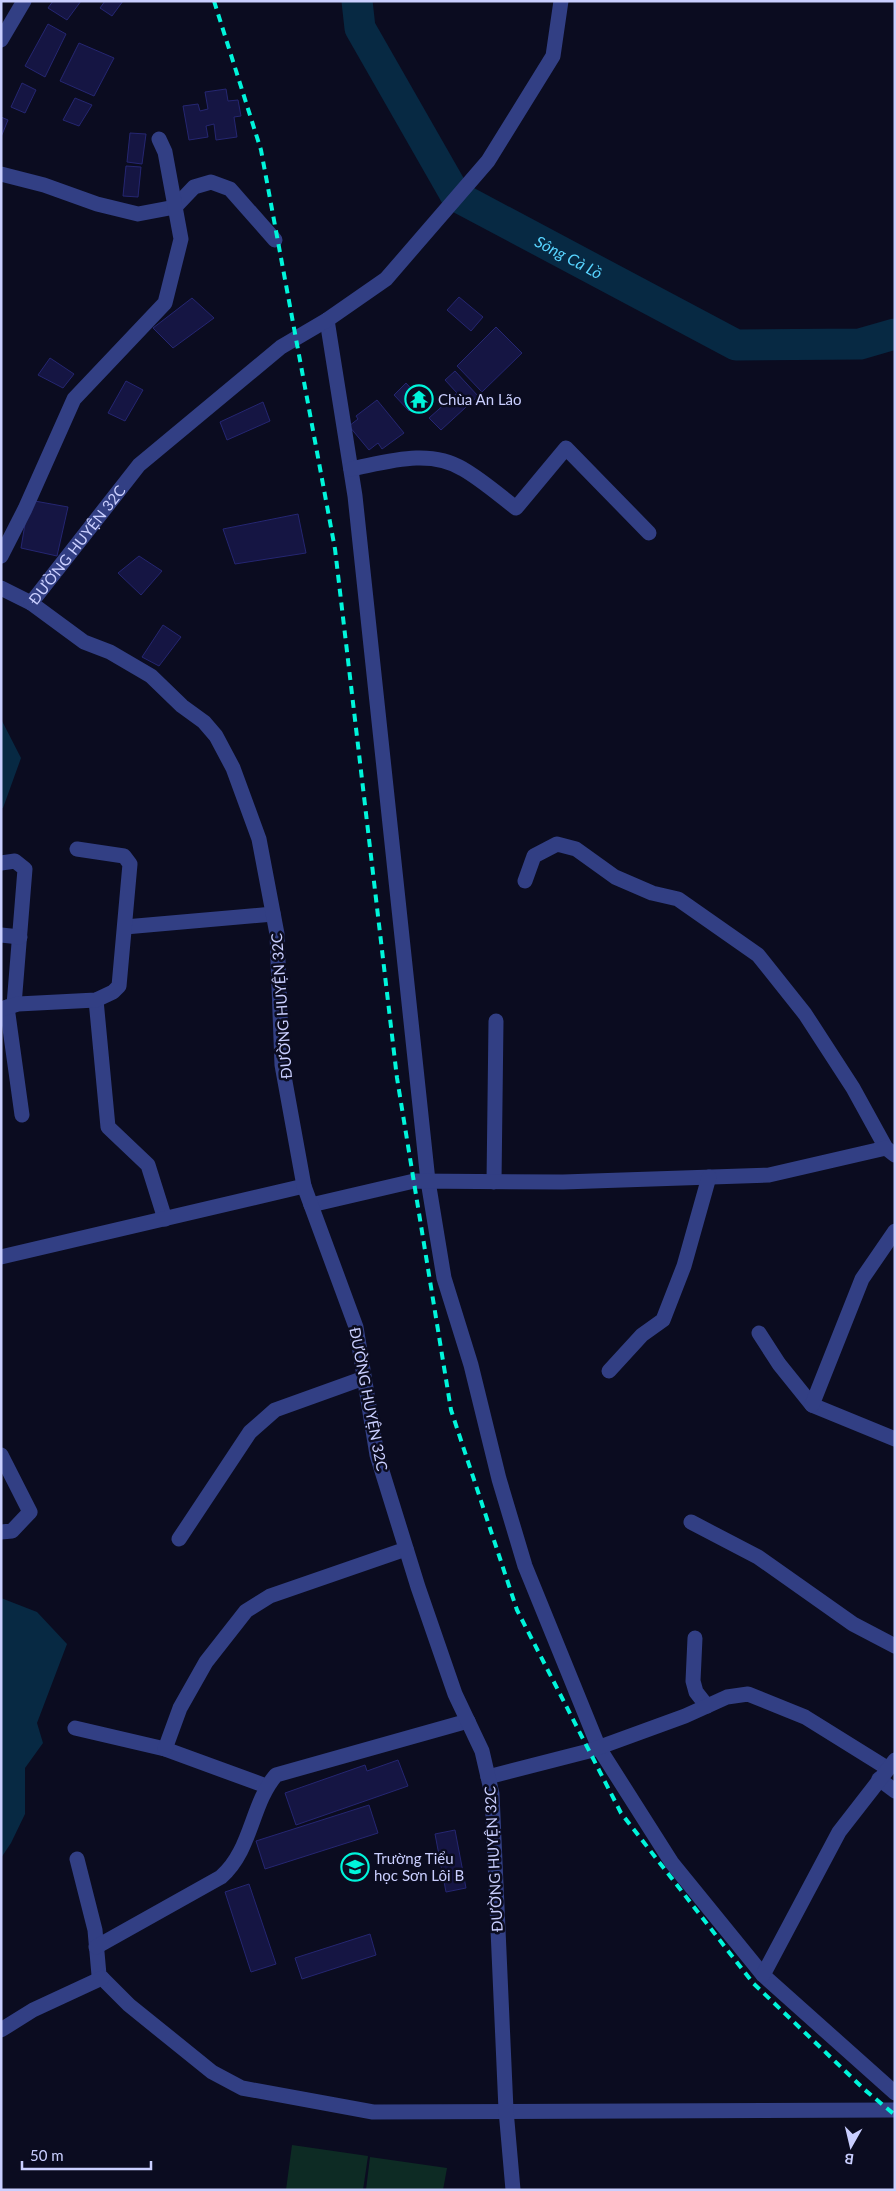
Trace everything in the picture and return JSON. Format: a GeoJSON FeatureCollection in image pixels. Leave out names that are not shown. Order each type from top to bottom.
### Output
{"type":"FeatureCollection","features":[{"type":"Feature","properties":{"kind":"street"},"geometry":{"type":"LineString","coordinates":[[1,40],[24,1]]}},
{"type":"Feature","properties":{"kind":"street","name":"ĐƯỜNG HUYỆN 32C"},"geometry":{"type":"LineString","coordinates":[[513,2190],[506,2110],[492,1794],[482,1751],[455,1694],[406,1549],[377,1455],[356,1328],[304,1186],[282,1066],[277,934],[259,839],[233,768],[216,736],[204,722],[182,706],[151,676],[110,652],[84,642],[31,603],[139,465],[281,347],[328,320],[386,279],[488,161],[553,56],[561,1]]}},
{"type":"Feature","properties":{"kind":"street"},"geometry":{"type":"LineString","coordinates":[[1,556],[25,509],[74,399],[165,303],[181,239],[165,152],[159,139]]}},
{"type":"Feature","properties":{"kind":"street"},"geometry":{"type":"LineString","coordinates":[[1,174],[44,184],[97,204],[138,214],[175,207],[194,187],[211,182],[230,189],[275,240]]}},
{"type":"Feature","properties":{"kind":"street"},"geometry":{"type":"LineString","coordinates":[[328,320],[351,469],[428,1181],[444,1278],[471,1365],[499,1479],[525,1566],[599,1748],[672,1863],[763,1975],[895,2093]]}},
{"type":"Feature","properties":{"kind":"street"},"geometry":{"type":"LineString","coordinates":[[351,469],[414,458],[443,460],[468,472],[516,508],[566,448],[649,533]]}},
{"type":"Feature","properties":{"kind":"street"},"geometry":{"type":"LineString","coordinates":[[1,588],[31,603]]}},
{"type":"Feature","properties":{"kind":"street"},"geometry":{"type":"LineString","coordinates":[[312,1205],[414,1181],[563,1182],[769,1175],[890,1152],[805,1014],[758,955],[678,899],[652,893],[615,877],[576,849],[557,844],[534,856],[525,881]]}},
{"type":"Feature","properties":{"kind":"street"},"geometry":{"type":"LineString","coordinates":[[8,1007],[96,1000],[113,992],[119,986],[130,864],[124,856],[78,849]]}},
{"type":"Feature","properties":{"kind":"street"},"geometry":{"type":"LineString","coordinates":[[8,862],[25,868],[20,936],[8,1007],[22,1115]]}},
{"type":"Feature","properties":{"kind":"street"},"geometry":{"type":"LineString","coordinates":[[125,927],[273,914]]}},
{"type":"Feature","properties":{"kind":"street"},"geometry":{"type":"LineString","coordinates":[[1,935],[20,936]]}},
{"type":"Feature","properties":{"kind":"street"},"geometry":{"type":"LineString","coordinates":[[96,1000],[108,1127],[148,1165],[165,1219]]}},
{"type":"Feature","properties":{"kind":"street"},"geometry":{"type":"LineString","coordinates":[[494,1182],[496,1021]]}},
{"type":"Feature","properties":{"kind":"street"},"geometry":{"type":"LineString","coordinates":[[609,1371],[642,1335],[663,1320],[684,1266],[709,1177]]}},
{"type":"Feature","properties":{"kind":"street"},"geometry":{"type":"LineString","coordinates":[[1,1257],[304,1186]]}},
{"type":"Feature","properties":{"kind":"street"},"geometry":{"type":"LineString","coordinates":[[812,1405],[862,1279],[895,1231]]}},
{"type":"Feature","properties":{"kind":"street"},"geometry":{"type":"LineString","coordinates":[[758,1333],[779,1364],[812,1405],[895,1439]]}},
{"type":"Feature","properties":{"kind":"street"},"geometry":{"type":"LineString","coordinates":[[179,1539],[250,1432],[269,1415],[275,1410],[364,1378]]}},
{"type":"Feature","properties":{"kind":"street"},"geometry":{"type":"LineString","coordinates":[[1,1456],[30,1512],[12,1531],[1,1532]]}},
{"type":"Feature","properties":{"kind":"street"},"geometry":{"type":"LineString","coordinates":[[691,1522],[758,1557],[853,1624],[895,1646]]}},
{"type":"Feature","properties":{"kind":"street"},"geometry":{"type":"LineString","coordinates":[[165,1749],[180,1708],[206,1662],[246,1611],[270,1596],[406,1549]]}},
{"type":"Feature","properties":{"kind":"street"},"geometry":{"type":"LineString","coordinates":[[695,1638],[693,1681],[696,1692],[707,1706]]}},
{"type":"Feature","properties":{"kind":"street"},"geometry":{"type":"LineString","coordinates":[[488,1777],[599,1748],[685,1716],[727,1697],[748,1694],[805,1718],[887,1769],[895,1791]]}},
{"type":"Feature","properties":{"kind":"street"},"geometry":{"type":"LineString","coordinates":[[96,1947],[221,1877],[230,1870],[249,1833],[266,1786],[276,1775],[287,1770],[468,1721]]}},
{"type":"Feature","properties":{"kind":"street"},"geometry":{"type":"LineString","coordinates":[[75,1728],[165,1749],[266,1786]]}},
{"type":"Feature","properties":{"kind":"street"},"geometry":{"type":"LineString","coordinates":[[763,1975],[839,1832],[887,1769]]}},
{"type":"Feature","properties":{"kind":"street"},"geometry":{"type":"LineString","coordinates":[[77,1859],[95,1930],[99,1975],[129,2005],[212,2072],[242,2088],[373,2112],[895,2110]]}},
{"type":"Feature","properties":{"kind":"street"},"geometry":{"type":"LineString","coordinates":[[1,2030],[33,2010],[102,1978]]}},
{"type":"Feature","properties":{"kind":"green space"},"geometry":{"type":"Polygon","coordinates":[[[292,2145],[368,2156],[363,2190],[286,2190],[292,2145]]]}},
{"type":"Feature","properties":{"kind":"green space"},"geometry":{"type":"Polygon","coordinates":[[[370,2157],[447,2168],[443,2190],[366,2190],[370,2157]]]}},
{"type":"Feature","properties":{"kind":"water"},"geometry":{"type":"Polygon","coordinates":[[[1,719],[21,758],[3,808],[1,808],[1,719]]]}},
{"type":"Feature","properties":{"kind":"water"},"geometry":{"type":"Polygon","coordinates":[[[1,1598],[37,1612],[67,1644],[37,1723],[43,1743],[25,1768],[25,1814],[11,1843],[1,1858],[1,1598]]]}},
{"type":"Feature","properties":{"kind":"building"},"geometry":{"type":"Polygon","coordinates":[[[53,1],[81,1],[67,20],[48,8],[53,1]]]}},
{"type":"Feature","properties":{"kind":"building"},"geometry":{"type":"Polygon","coordinates":[[[105,1],[123,1],[112,16],[100,8],[105,1]]]}},
{"type":"Feature","properties":{"kind":"building"},"geometry":{"type":"Polygon","coordinates":[[[48,24],[66,34],[45,77],[25,66],[48,24]]]}},
{"type":"Feature","properties":{"kind":"building"},"geometry":{"type":"Polygon","coordinates":[[[79,43],[114,58],[94,96],[60,81],[79,43]]]}},
{"type":"Feature","properties":{"kind":"building"},"geometry":{"type":"Polygon","coordinates":[[[22,83],[36,90],[25,113],[11,107],[22,83]]]}},
{"type":"Feature","properties":{"kind":"building"},"geometry":{"type":"Polygon","coordinates":[[[226,89],[228,101],[238,100],[241,116],[234,117],[237,137],[216,140],[214,124],[206,126],[208,137],[189,140],[183,106],[198,104],[200,111],[208,109],[205,92],[226,89]]]}},
{"type":"Feature","properties":{"kind":"building"},"geometry":{"type":"Polygon","coordinates":[[[75,98],[92,105],[79,126],[63,120],[75,98]]]}},
{"type":"Feature","properties":{"kind":"building"},"geometry":{"type":"Polygon","coordinates":[[[1,117],[8,120],[1,137],[1,117]]]}},
{"type":"Feature","properties":{"kind":"building"},"geometry":{"type":"Polygon","coordinates":[[[130,133],[146,134],[142,164],[127,162],[130,133]]]}},
{"type":"Feature","properties":{"kind":"building"},"geometry":{"type":"Polygon","coordinates":[[[126,166],[141,167],[138,197],[123,196],[126,166]]]}},
{"type":"Feature","properties":{"kind":"building"},"geometry":{"type":"Polygon","coordinates":[[[459,297],[483,317],[471,331],[447,310],[459,297]]]}},
{"type":"Feature","properties":{"kind":"building"},"geometry":{"type":"Polygon","coordinates":[[[192,298],[214,318],[173,348],[153,328],[192,298]]]}},
{"type":"Feature","properties":{"kind":"building"},"geometry":{"type":"Polygon","coordinates":[[[496,327],[522,353],[482,392],[457,366],[496,327]]]}},
{"type":"Feature","properties":{"kind":"building"},"geometry":{"type":"Polygon","coordinates":[[[50,358],[74,374],[63,388],[38,375],[50,358]]]}},
{"type":"Feature","properties":{"kind":"building"},"geometry":{"type":"Polygon","coordinates":[[[455,371],[478,396],[441,430],[429,418],[457,393],[445,380],[455,371]]]}},
{"type":"Feature","properties":{"kind":"building"},"geometry":{"type":"Polygon","coordinates":[[[126,381],[143,390],[125,421],[108,413],[126,381]]]}},
{"type":"Feature","properties":{"kind":"building"},"geometry":{"type":"Polygon","coordinates":[[[406,383],[421,399],[409,411],[394,395],[406,383]]]}},
{"type":"Feature","properties":{"kind":"building"},"geometry":{"type":"Polygon","coordinates":[[[377,400],[404,433],[382,449],[378,443],[369,450],[349,426],[358,419],[356,416],[377,400]]]}},
{"type":"Feature","properties":{"kind":"building"},"geometry":{"type":"Polygon","coordinates":[[[263,402],[270,421],[227,440],[220,422],[263,402]]]}},
{"type":"Feature","properties":{"kind":"building"},"geometry":{"type":"Polygon","coordinates":[[[29,500],[68,507],[57,556],[21,548],[29,500]]]}},
{"type":"Feature","properties":{"kind":"building"},"geometry":{"type":"Polygon","coordinates":[[[298,514],[306,553],[235,564],[223,529],[298,514]]]}},
{"type":"Feature","properties":{"kind":"building"},"geometry":{"type":"Polygon","coordinates":[[[139,556],[162,571],[141,595],[118,573],[139,556]]]}},
{"type":"Feature","properties":{"kind":"building"},"geometry":{"type":"Polygon","coordinates":[[[163,625],[181,637],[159,666],[142,657],[163,625]]]}},
{"type":"Feature","properties":{"kind":"building"},"geometry":{"type":"Polygon","coordinates":[[[398,1760],[408,1786],[296,1825],[285,1793],[365,1765],[367,1771],[398,1760]]]}},
{"type":"Feature","properties":{"kind":"building"},"geometry":{"type":"Polygon","coordinates":[[[369,1805],[378,1833],[265,1869],[256,1841],[369,1805]]]}},
{"type":"Feature","properties":{"kind":"building"},"geometry":{"type":"Polygon","coordinates":[[[455,1830],[466,1888],[446,1892],[435,1834],[455,1830]]]}},
{"type":"Feature","properties":{"kind":"building"},"geometry":{"type":"Polygon","coordinates":[[[249,1884],[276,1964],[251,1972],[225,1892],[249,1884]]]}},
{"type":"Feature","properties":{"kind":"building"},"geometry":{"type":"Polygon","coordinates":[[[370,1934],[376,1955],[302,1979],[295,1958],[370,1934]]]}},
{"type":"Feature","properties":{"kind":"waterway","name":"Sông Cà Lồ"},"geometry":{"type":"LineString","coordinates":[[357,1],[360,28],[456,196],[736,345],[860,344],[895,334]]}},
{"type":"Feature","properties":{"kind":"railway"},"geometry":{"type":"LineString","coordinates":[[214,1],[261,150],[335,549],[397,1078],[451,1410],[517,1610],[621,1813],[753,1983],[865,2090],[895,2115]]}},
{"type":"Feature","properties":{"kind":"place","name":"Chùa An Lão"},"geometry":{"type":"Point","coordinates":[419,399]}},
{"type":"Feature","properties":{"kind":"place","name":"Trường Tiểu học Sơn Lôi B"},"geometry":{"type":"Point","coordinates":[355,1867]}}]}
